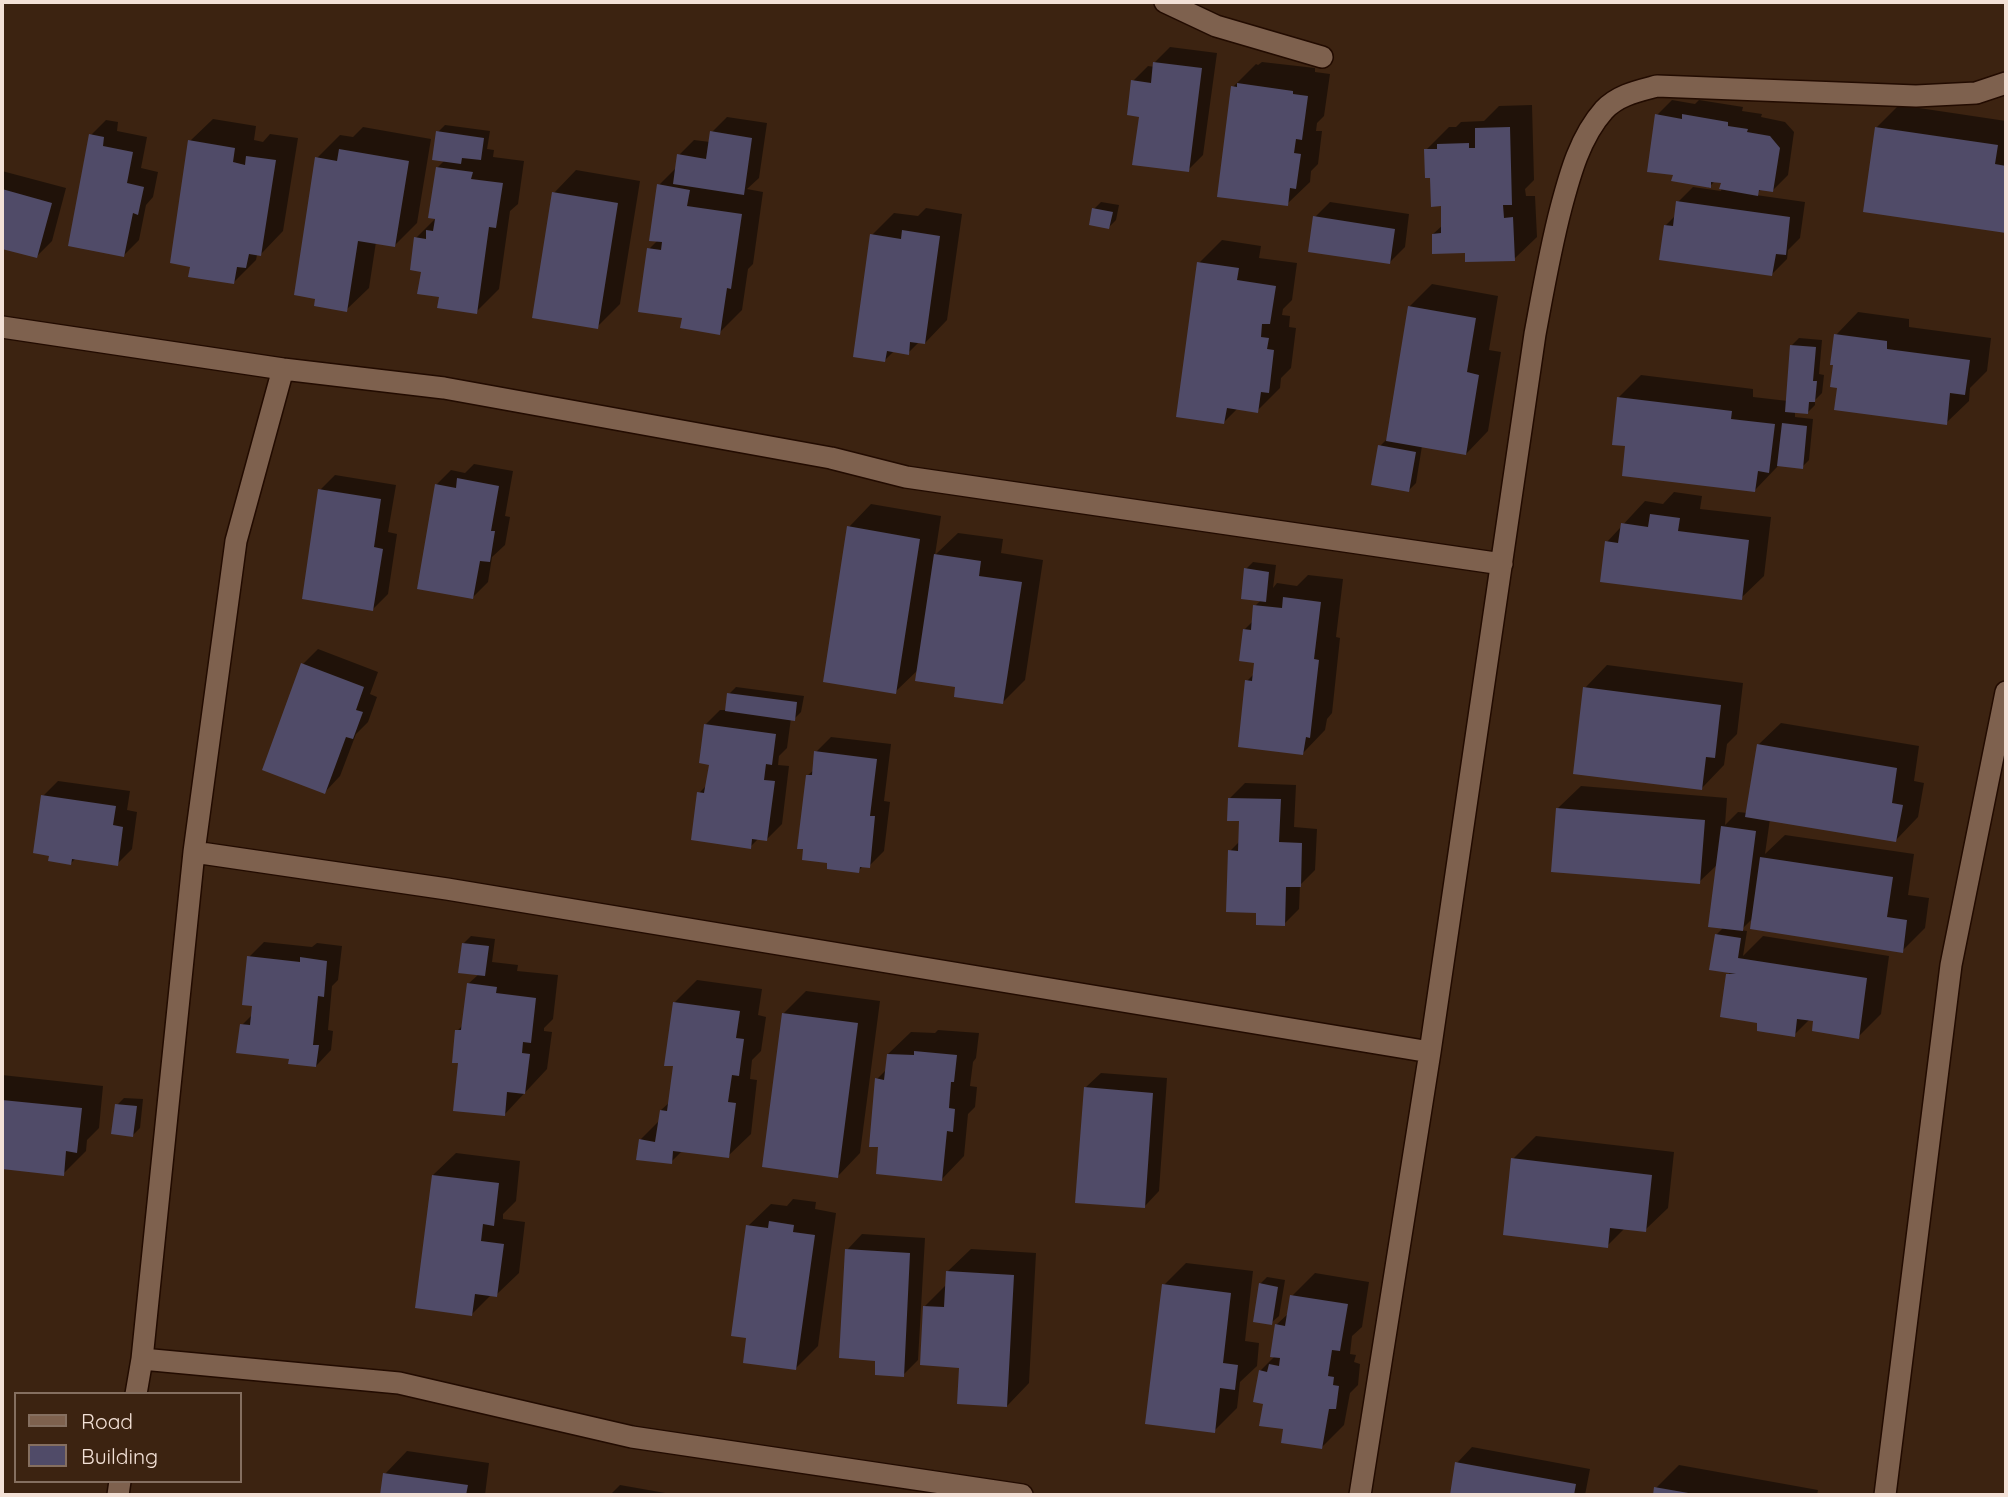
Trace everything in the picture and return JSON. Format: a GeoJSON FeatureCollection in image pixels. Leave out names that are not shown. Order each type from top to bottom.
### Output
{"type":"FeatureCollection","features":[{"type":"Feature","properties":{"kind":"street"},"geometry":{"type":"LineString","coordinates":[[1165,2],[1216,26],[1322,57]]}},
{"type":"Feature","properties":{"kind":"street"},"geometry":{"type":"LineString","coordinates":[[1360,1495],[1430,1052],[1535,334],[1549,256],[1572,168],[1590,129],[1605,108],[1625,94],[1657,86],[1916,96],[1976,93],[2006,83]]}},
{"type":"Feature","properties":{"kind":"street"},"geometry":{"type":"LineString","coordinates":[[2,327],[283,369],[457,391],[831,458],[906,477],[1502,564]]}},
{"type":"Feature","properties":{"kind":"street"},"geometry":{"type":"LineString","coordinates":[[136,1392],[142,1359],[194,852],[236,541],[283,369]]}},
{"type":"Feature","properties":{"kind":"street"},"geometry":{"type":"LineString","coordinates":[[1885,1495],[1951,965],[2006,692]]}},
{"type":"Feature","properties":{"kind":"street"},"geometry":{"type":"LineString","coordinates":[[194,852],[447,889],[1430,1052]]}},
{"type":"Feature","properties":{"kind":"street"},"geometry":{"type":"LineString","coordinates":[[142,1359],[399,1383],[632,1437],[1022,1495]]}},
{"type":"Feature","properties":{"kind":"building"},"geometry":{"type":"Polygon","coordinates":[[[1153,62],[1202,68],[1189,172],[1132,165],[1139,117],[1127,115],[1131,80],[1151,83],[1153,62]]]}},
{"type":"Feature","properties":{"kind":"building"},"geometry":{"type":"Polygon","coordinates":[[[1237,83],[1293,91],[1293,94],[1308,96],[1302,140],[1296,139],[1294,153],[1301,154],[1296,189],[1290,188],[1288,206],[1217,197],[1231,86],[1237,87],[1237,83]]]}},
{"type":"Feature","properties":{"kind":"building"},"geometry":{"type":"Polygon","coordinates":[[[1655,114],[1682,119],[1682,114],[1728,122],[1728,126],[1770,136],[1780,148],[1773,192],[1759,190],[1758,196],[1719,189],[1721,183],[1711,182],[1711,188],[1671,181],[1673,175],[1647,172],[1655,114]]]}},
{"type":"Feature","properties":{"kind":"building"},"geometry":{"type":"Polygon","coordinates":[[[1510,127],[1512,205],[1503,205],[1504,218],[1513,217],[1515,261],[1465,262],[1465,253],[1432,254],[1432,234],[1441,233],[1441,206],[1431,207],[1430,178],[1425,178],[1424,149],[1437,149],[1437,144],[1469,143],[1469,148],[1475,148],[1475,128],[1510,127]]]}},
{"type":"Feature","properties":{"kind":"building"},"geometry":{"type":"Polygon","coordinates":[[[1875,127],[1998,145],[1995,164],[2006,166],[2006,233],[1863,212],[1875,127]]]}},
{"type":"Feature","properties":{"kind":"building"},"geometry":{"type":"Polygon","coordinates":[[[436,131],[484,138],[481,160],[462,158],[461,164],[432,160],[436,131]]]}},
{"type":"Feature","properties":{"kind":"building"},"geometry":{"type":"Polygon","coordinates":[[[710,131],[752,138],[744,195],[673,184],[677,154],[706,159],[710,131]]]}},
{"type":"Feature","properties":{"kind":"building"},"geometry":{"type":"Polygon","coordinates":[[[89,134],[104,137],[103,146],[133,152],[127,183],[144,187],[138,215],[133,213],[124,257],[68,246],[89,134]]]}},
{"type":"Feature","properties":{"kind":"building"},"geometry":{"type":"Polygon","coordinates":[[[188,140],[235,148],[233,162],[245,165],[246,156],[276,160],[261,256],[249,254],[246,268],[237,267],[234,284],[188,277],[190,267],[170,263],[188,140]]]}},
{"type":"Feature","properties":{"kind":"building"},"geometry":{"type":"Polygon","coordinates":[[[339,149],[409,161],[395,247],[358,241],[347,312],[314,306],[315,299],[294,295],[315,157],[337,161],[339,149]]]}},
{"type":"Feature","properties":{"kind":"building"},"geometry":{"type":"Polygon","coordinates":[[[436,167],[473,172],[471,179],[503,183],[496,228],[489,227],[477,314],[437,308],[439,297],[417,294],[421,272],[410,270],[414,237],[426,239],[426,230],[433,231],[435,219],[428,218],[436,167]]]}},
{"type":"Feature","properties":{"kind":"building"},"geometry":{"type":"Polygon","coordinates":[[[657,184],[690,190],[687,206],[742,214],[731,289],[727,288],[720,335],[680,328],[682,318],[638,312],[647,248],[661,250],[662,242],[649,241],[657,184]]]}},
{"type":"Feature","properties":{"kind":"building"},"geometry":{"type":"Polygon","coordinates":[[[2,189],[52,203],[37,258],[2,249],[2,189]]]}},
{"type":"Feature","properties":{"kind":"building"},"geometry":{"type":"Polygon","coordinates":[[[552,192],[618,203],[598,329],[532,318],[552,192]]]}},
{"type":"Feature","properties":{"kind":"building"},"geometry":{"type":"Polygon","coordinates":[[[1676,201],[1790,217],[1786,255],[1776,254],[1772,276],[1659,260],[1664,225],[1673,226],[1676,201]]]}},
{"type":"Feature","properties":{"kind":"building"},"geometry":{"type":"Polygon","coordinates":[[[1092,208],[1113,212],[1109,229],[1089,225],[1092,208]]]}},
{"type":"Feature","properties":{"kind":"building"},"geometry":{"type":"Polygon","coordinates":[[[1313,216],[1395,229],[1390,264],[1308,252],[1313,216]]]}},
{"type":"Feature","properties":{"kind":"building"},"geometry":{"type":"Polygon","coordinates":[[[902,230],[940,236],[925,344],[910,342],[909,355],[887,351],[885,362],[853,357],[870,234],[901,239],[902,230]]]}},
{"type":"Feature","properties":{"kind":"building"},"geometry":{"type":"Polygon","coordinates":[[[1197,262],[1239,268],[1237,280],[1276,286],[1270,324],[1262,324],[1261,337],[1269,338],[1267,349],[1274,350],[1269,393],[1261,392],[1258,413],[1227,408],[1224,424],[1176,417],[1197,262]]]}},
{"type":"Feature","properties":{"kind":"building"},"geometry":{"type":"Polygon","coordinates":[[[1408,306],[1476,318],[1467,372],[1479,375],[1466,455],[1386,441],[1408,306]]]}},
{"type":"Feature","properties":{"kind":"building"},"geometry":{"type":"Polygon","coordinates":[[[1834,334],[1887,341],[1887,349],[1970,360],[1965,395],[1950,393],[1947,425],[1834,410],[1837,388],[1830,387],[1833,365],[1830,365],[1834,334]]]}},
{"type":"Feature","properties":{"kind":"building"},"geometry":{"type":"Polygon","coordinates":[[[1790,345],[1816,347],[1813,381],[1817,381],[1815,402],[1809,402],[1808,414],[1785,412],[1790,345]]]}},
{"type":"Feature","properties":{"kind":"building"},"geometry":{"type":"Polygon","coordinates":[[[1617,397],[1732,411],[1731,419],[1775,424],[1769,473],[1758,471],[1755,492],[1622,476],[1625,446],[1612,445],[1617,397]]]}},
{"type":"Feature","properties":{"kind":"building"},"geometry":{"type":"Polygon","coordinates":[[[1782,423],[1807,426],[1803,469],[1777,466],[1782,423]]]}},
{"type":"Feature","properties":{"kind":"building"},"geometry":{"type":"Polygon","coordinates":[[[1378,445],[1416,452],[1409,492],[1371,485],[1378,445]]]}},
{"type":"Feature","properties":{"kind":"building"},"geometry":{"type":"Polygon","coordinates":[[[457,478],[499,486],[491,531],[495,531],[490,562],[480,561],[473,599],[417,589],[435,484],[456,488],[457,478]]]}},
{"type":"Feature","properties":{"kind":"building"},"geometry":{"type":"Polygon","coordinates":[[[318,489],[381,499],[374,547],[383,549],[373,611],[302,599],[318,489]]]}},
{"type":"Feature","properties":{"kind":"building"},"geometry":{"type":"Polygon","coordinates":[[[1650,514],[1680,518],[1678,531],[1749,540],[1742,600],[1600,582],[1605,541],[1618,543],[1621,523],[1648,527],[1650,514]]]}},
{"type":"Feature","properties":{"kind":"building"},"geometry":{"type":"Polygon","coordinates":[[[847,526],[920,539],[896,694],[823,682],[847,526]]]}},
{"type":"Feature","properties":{"kind":"building"},"geometry":{"type":"Polygon","coordinates":[[[934,554],[981,561],[979,576],[1022,582],[1003,704],[954,697],[955,687],[915,681],[934,554]]]}},
{"type":"Feature","properties":{"kind":"building"},"geometry":{"type":"Polygon","coordinates":[[[1244,568],[1269,572],[1266,602],[1241,599],[1244,568]]]}},
{"type":"Feature","properties":{"kind":"building"},"geometry":{"type":"Polygon","coordinates":[[[1283,597],[1321,602],[1314,659],[1319,660],[1310,738],[1306,737],[1303,755],[1238,747],[1245,680],[1252,681],[1254,663],[1239,661],[1243,629],[1251,630],[1253,605],[1282,608],[1283,597]]]}},
{"type":"Feature","properties":{"kind":"building"},"geometry":{"type":"Polygon","coordinates":[[[301,663],[364,687],[356,710],[363,712],[353,739],[346,737],[325,794],[262,770],[301,663]]]}},
{"type":"Feature","properties":{"kind":"building"},"geometry":{"type":"Polygon","coordinates":[[[1583,687],[1721,705],[1715,758],[1706,757],[1702,790],[1573,774],[1583,687]]]}},
{"type":"Feature","properties":{"kind":"building"},"geometry":{"type":"Polygon","coordinates":[[[727,693],[797,702],[795,721],[725,711],[727,693]]]}},
{"type":"Feature","properties":{"kind":"building"},"geometry":{"type":"Polygon","coordinates":[[[704,724],[776,734],[772,765],[766,764],[764,780],[775,781],[767,841],[752,839],[751,849],[691,840],[697,792],[704,793],[709,765],[699,763],[704,724]]]}},
{"type":"Feature","properties":{"kind":"building"},"geometry":{"type":"Polygon","coordinates":[[[1757,744],[1897,768],[1892,803],[1903,805],[1896,842],[1745,817],[1757,744]]]}},
{"type":"Feature","properties":{"kind":"building"},"geometry":{"type":"Polygon","coordinates":[[[814,751],[877,759],[870,816],[875,816],[870,868],[860,867],[859,873],[827,869],[827,863],[802,860],[803,849],[797,849],[806,775],[812,775],[814,751]]]}},
{"type":"Feature","properties":{"kind":"building"},"geometry":{"type":"Polygon","coordinates":[[[41,795],[116,806],[113,825],[123,827],[118,866],[72,859],[71,865],[48,861],[49,856],[33,853],[41,795]]]}},
{"type":"Feature","properties":{"kind":"building"},"geometry":{"type":"Polygon","coordinates":[[[1228,798],[1281,799],[1279,842],[1302,843],[1301,887],[1286,887],[1285,926],[1256,925],[1256,913],[1226,912],[1228,850],[1238,851],[1239,821],[1227,821],[1228,798]]]}},
{"type":"Feature","properties":{"kind":"building"},"geometry":{"type":"Polygon","coordinates":[[[1556,808],[1705,820],[1700,884],[1551,872],[1556,808]]]}},
{"type":"Feature","properties":{"kind":"building"},"geometry":{"type":"Polygon","coordinates":[[[1721,826],[1756,831],[1743,931],[1708,927],[1721,826]]]}},
{"type":"Feature","properties":{"kind":"building"},"geometry":{"type":"Polygon","coordinates":[[[1760,857],[1893,877],[1887,917],[1907,920],[1903,953],[1750,929],[1760,857]]]}},
{"type":"Feature","properties":{"kind":"building"},"geometry":{"type":"Polygon","coordinates":[[[1715,934],[1741,938],[1738,958],[1867,978],[1859,1039],[1812,1031],[1813,1021],[1797,1019],[1795,1037],[1757,1031],[1757,1023],[1720,1017],[1726,974],[1736,974],[1709,970],[1715,934]]]}},
{"type":"Feature","properties":{"kind":"building"},"geometry":{"type":"Polygon","coordinates":[[[462,943],[489,946],[485,976],[458,973],[462,943]]]}},
{"type":"Feature","properties":{"kind":"building"},"geometry":{"type":"Polygon","coordinates":[[[247,956],[300,962],[300,957],[327,961],[324,997],[318,996],[313,1045],[319,1045],[316,1067],[288,1064],[289,1059],[236,1053],[240,1024],[250,1025],[252,1006],[242,1005],[247,956]]]}},
{"type":"Feature","properties":{"kind":"building"},"geometry":{"type":"Polygon","coordinates":[[[467,983],[497,987],[496,993],[536,998],[531,1043],[523,1042],[522,1053],[530,1054],[525,1094],[507,1092],[505,1116],[453,1111],[458,1063],[452,1063],[455,1030],[461,1030],[467,983]]]}},
{"type":"Feature","properties":{"kind":"building"},"geometry":{"type":"Polygon","coordinates":[[[673,1002],[740,1011],[736,1038],[744,1039],[739,1076],[732,1075],[728,1102],[736,1103],[729,1158],[673,1151],[672,1164],[636,1160],[639,1139],[655,1142],[660,1110],[667,1111],[673,1066],[664,1066],[673,1002]]]}},
{"type":"Feature","properties":{"kind":"building"},"geometry":{"type":"Polygon","coordinates":[[[782,1013],[858,1023],[838,1178],[762,1167],[782,1013]]]}},
{"type":"Feature","properties":{"kind":"building"},"geometry":{"type":"Polygon","coordinates":[[[914,1051],[957,1055],[949,1108],[955,1109],[953,1132],[947,1131],[942,1181],[876,1174],[878,1147],[869,1147],[875,1078],[884,1080],[887,1054],[914,1055],[914,1051]]]}},
{"type":"Feature","properties":{"kind":"building"},"geometry":{"type":"Polygon","coordinates":[[[1084,1087],[1153,1093],[1145,1208],[1075,1203],[1084,1087]]]}},
{"type":"Feature","properties":{"kind":"building"},"geometry":{"type":"Polygon","coordinates":[[[2,1100],[82,1108],[77,1153],[66,1151],[64,1176],[2,1169],[2,1100]]]}},
{"type":"Feature","properties":{"kind":"building"},"geometry":{"type":"Polygon","coordinates":[[[115,1104],[137,1106],[133,1137],[111,1134],[115,1104]]]}},
{"type":"Feature","properties":{"kind":"building"},"geometry":{"type":"Polygon","coordinates":[[[1511,1158],[1652,1175],[1646,1232],[1610,1228],[1608,1248],[1503,1235],[1511,1158]]]}},
{"type":"Feature","properties":{"kind":"building"},"geometry":{"type":"Polygon","coordinates":[[[432,1175],[499,1183],[494,1226],[483,1224],[481,1241],[504,1244],[497,1297],[475,1294],[472,1316],[415,1308],[432,1175]]]}},
{"type":"Feature","properties":{"kind":"building"},"geometry":{"type":"Polygon","coordinates":[[[769,1221],[794,1225],[793,1232],[815,1235],[796,1370],[743,1363],[746,1338],[731,1336],[746,1225],[768,1228],[769,1221]]]}},
{"type":"Feature","properties":{"kind":"building"},"geometry":{"type":"Polygon","coordinates":[[[845,1249],[910,1253],[904,1377],[875,1375],[875,1361],[839,1358],[845,1249]]]}},
{"type":"Feature","properties":{"kind":"building"},"geometry":{"type":"Polygon","coordinates":[[[946,1271],[1014,1275],[1007,1407],[957,1404],[959,1368],[920,1365],[923,1306],[944,1307],[946,1271]]]}},
{"type":"Feature","properties":{"kind":"building"},"geometry":{"type":"Polygon","coordinates":[[[1259,1283],[1278,1287],[1272,1325],[1253,1322],[1259,1283]]]}},
{"type":"Feature","properties":{"kind":"building"},"geometry":{"type":"Polygon","coordinates":[[[1162,1284],[1231,1293],[1223,1363],[1238,1365],[1235,1390],[1220,1388],[1215,1433],[1145,1424],[1162,1284]]]}},
{"type":"Feature","properties":{"kind":"building"},"geometry":{"type":"Polygon","coordinates":[[[1290,1295],[1348,1304],[1340,1351],[1332,1350],[1328,1376],[1334,1377],[1333,1385],[1339,1386],[1336,1409],[1329,1409],[1322,1449],[1281,1443],[1283,1429],[1259,1426],[1263,1404],[1253,1402],[1259,1370],[1267,1372],[1269,1364],[1279,1366],[1280,1358],[1270,1357],[1275,1324],[1285,1326],[1290,1295]]]}},
{"type":"Feature","properties":{"kind":"building"},"geometry":{"type":"Polygon","coordinates":[[[1455,1462],[1576,1484],[1574,1495],[1450,1495],[1455,1462]]]}},
{"type":"Feature","properties":{"kind":"building"},"geometry":{"type":"Polygon","coordinates":[[[383,1473],[468,1485],[466,1495],[380,1495],[383,1473]]]}},
{"type":"Feature","properties":{"kind":"building"},"geometry":{"type":"Polygon","coordinates":[[[1654,1487],[1694,1494],[1694,1495],[1653,1495],[1654,1487]]]}}]}
